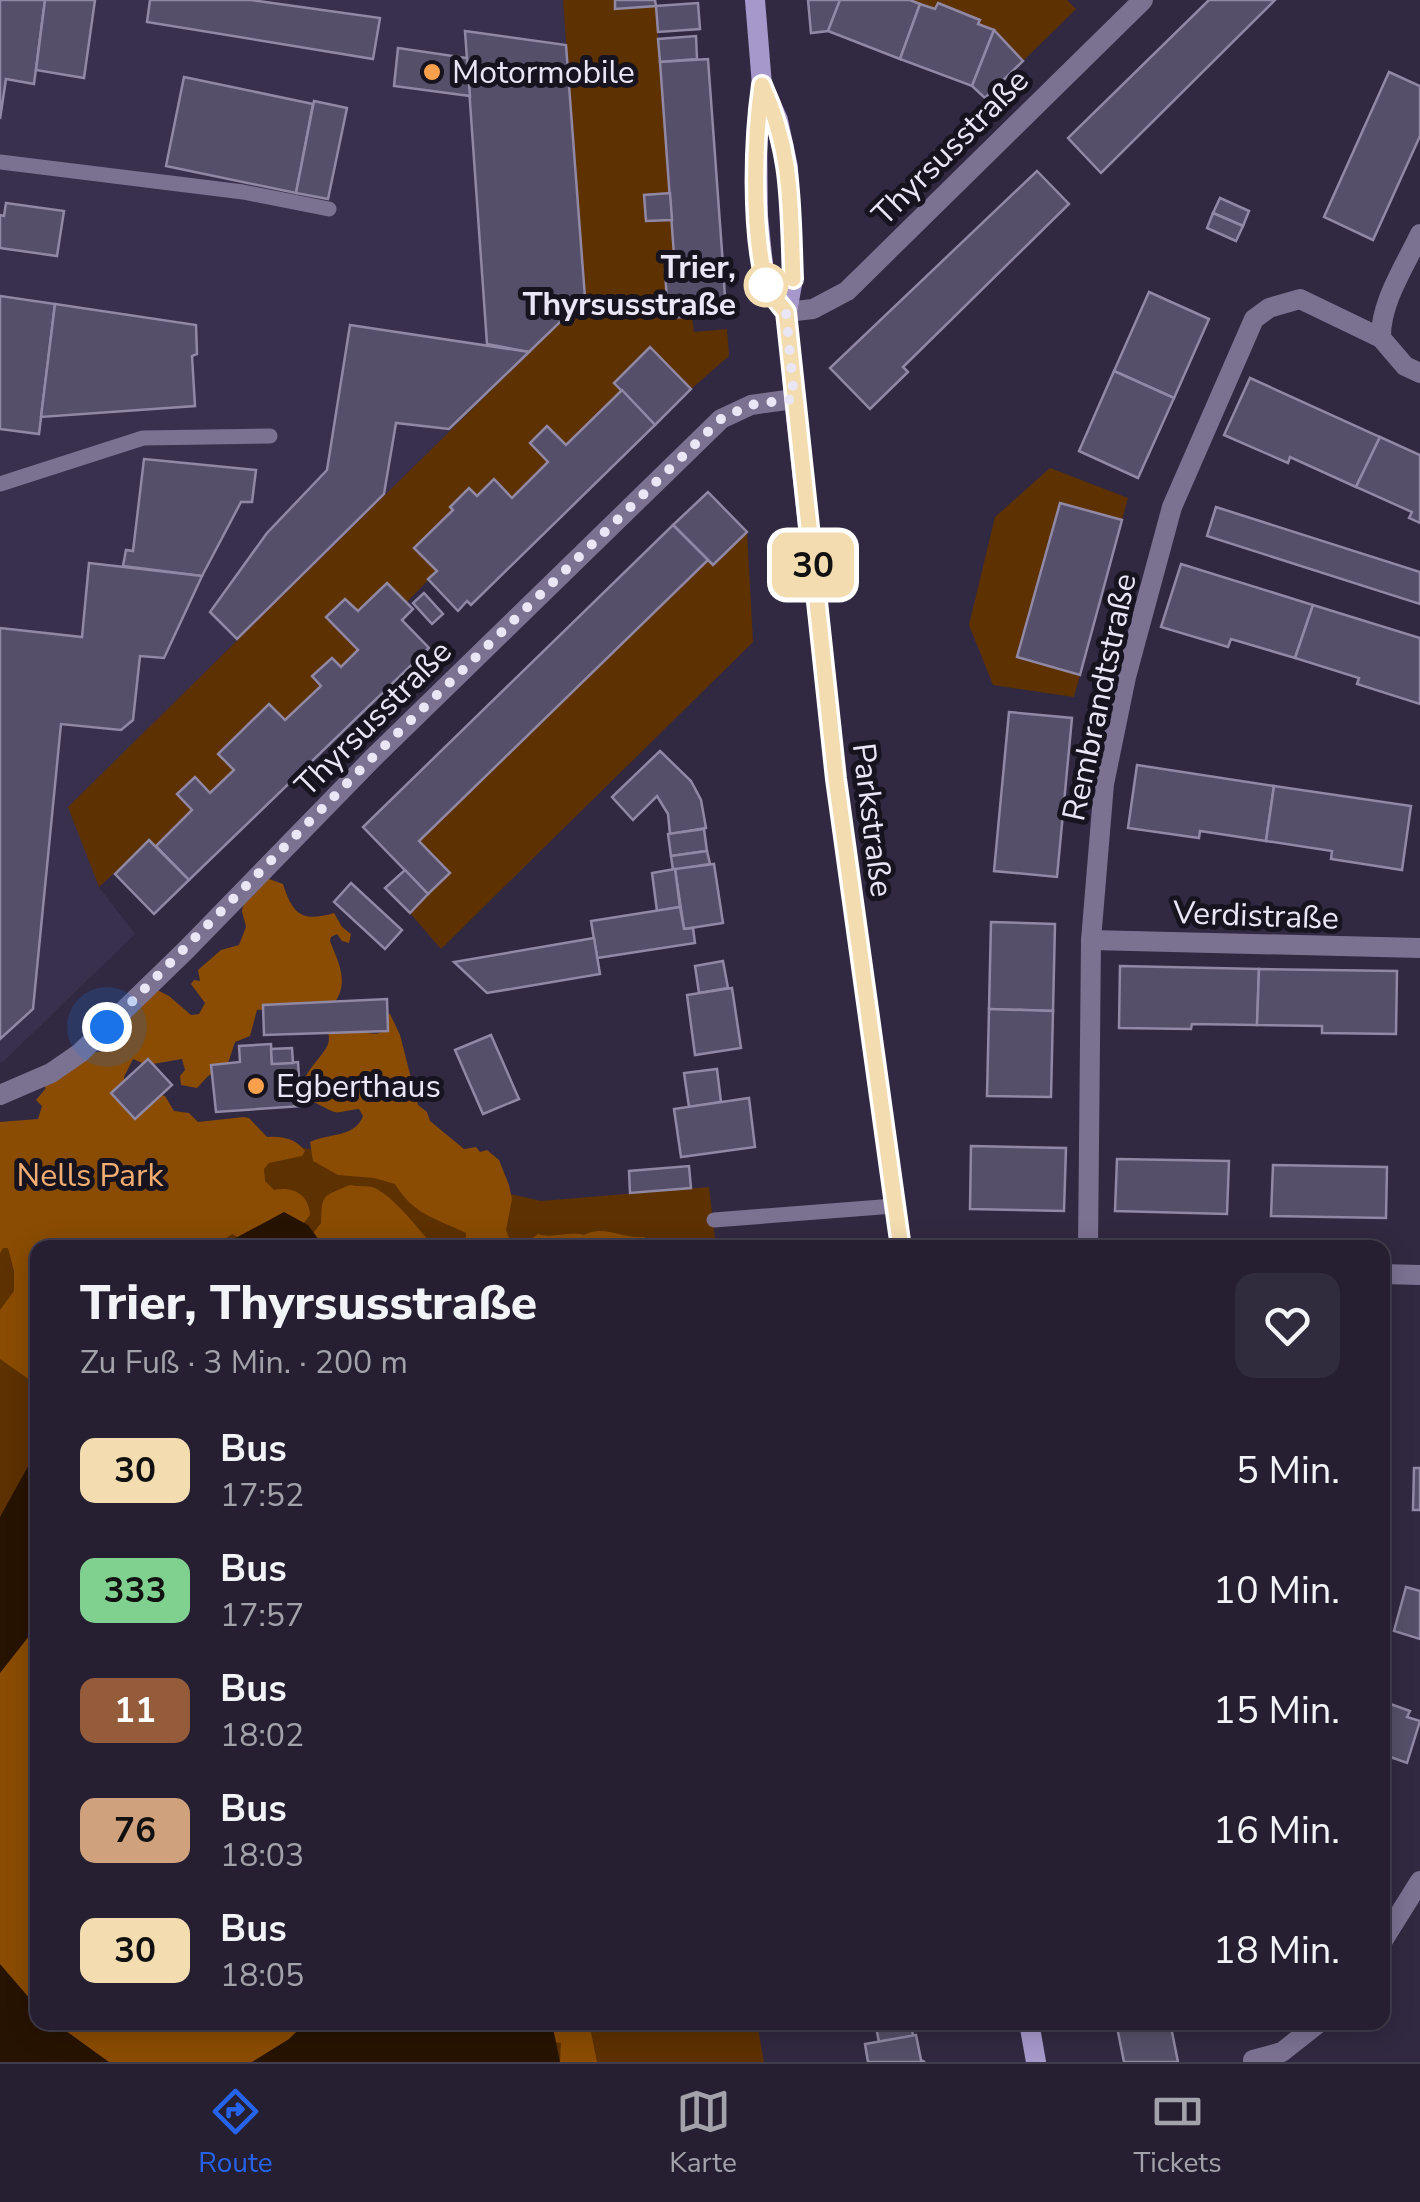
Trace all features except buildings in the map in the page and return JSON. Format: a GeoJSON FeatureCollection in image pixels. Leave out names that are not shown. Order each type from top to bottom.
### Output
{"type":"FeatureCollection","features":[{"type":"Feature","properties":{"kind":"street"},"geometry":{"type":"LineString","coordinates":[[755,0],[762,85],[756,125],[762,250],[766,284],[786,312]]}},
{"type":"Feature","properties":{"kind":"street","name":"Thyrsusstraße"},"geometry":{"type":"LineString","coordinates":[[786,312],[813,310],[847,290],[1143,0]]}},
{"type":"Feature","properties":{"kind":"street"},"geometry":{"type":"LineString","coordinates":[[762,85],[778,120],[788,167],[793,279],[786,312]]}},
{"type":"Feature","properties":{"kind":"street"},"geometry":{"type":"LineString","coordinates":[[1382,338],[1380,323],[1385,308],[1420,234]]}},
{"type":"Feature","properties":{"kind":"street","name":"Rembrandtstraße"},"geometry":{"type":"LineString","coordinates":[[1088,1240],[1090,940],[1104,784],[1126,677],[1172,507],[1254,319],[1269,308],[1300,299],[1382,338],[1405,366],[1420,373]]}},
{"type":"Feature","properties":{"kind":"street","name":"Parkstraße"},"geometry":{"type":"LineString","coordinates":[[786,312],[836,779],[900,1240]]}},
{"type":"Feature","properties":{"kind":"street","name":"Thyrsusstraße"},"geometry":{"type":"LineString","coordinates":[[0,1095],[51,1073],[80,1053],[372,758],[721,419],[750,405],[794,399]]}},
{"type":"Feature","properties":{"kind":"street","name":"Verdistraße"},"geometry":{"type":"LineString","coordinates":[[1090,940],[1420,948]]}},
{"type":"Feature","properties":{"kind":"street"},"geometry":{"type":"LineString","coordinates":[[1390,1274],[1420,1275]]}},
{"type":"Feature","properties":{"kind":"street"},"geometry":{"type":"LineString","coordinates":[[1390,1929],[1420,1881]]}},
{"type":"Feature","properties":{"kind":"street"},"geometry":{"type":"LineString","coordinates":[[1030,2030],[1036,2062]]}},
{"type":"Feature","properties":{"kind":"street"},"geometry":{"type":"LineString","coordinates":[[1254,2060],[1282,2052],[1310,2030]]}},
{"type":"Feature","properties":{"kind":"lane"},"geometry":{"type":"LineString","coordinates":[[0,162],[243,192],[328,209]]}},
{"type":"Feature","properties":{"kind":"lane"},"geometry":{"type":"LineString","coordinates":[[0,484],[143,438],[270,436]]}},
{"type":"Feature","properties":{"kind":"lane"},"geometry":{"type":"LineString","coordinates":[[714,1220],[894,1206]]}},
{"type":"Feature","properties":{"kind":"shaded area"},"geometry":{"type":"Polygon","coordinates":[[[0,0],[563,0],[585,298],[69,807],[99,887],[135,934],[3,1062],[0,1062],[0,0]]]}},
{"type":"Feature","properties":{"kind":"shaded area"},"geometry":{"type":"Polygon","coordinates":[[[284,1212],[308,1225],[319,1240],[232,1240],[284,1212]]]}},
{"type":"Feature","properties":{"kind":"shaded area"},"geometry":{"type":"Polygon","coordinates":[[[30,1463],[30,1635],[0,1673],[0,1517],[30,1463]]]}},
{"type":"Feature","properties":{"kind":"shaded area"},"geometry":{"type":"Polygon","coordinates":[[[0,1964],[30,1999],[30,2030],[65,2030],[109,2062],[0,2062],[0,1964]]]}},
{"type":"Feature","properties":{"kind":"shaded area"},"geometry":{"type":"Polygon","coordinates":[[[298,2030],[553,2030],[560,2062],[252,2062],[298,2030]]]}},
{"type":"Feature","properties":{"kind":"green space"},"geometry":{"type":"Polygon","coordinates":[[[563,0],[615,0],[616,9],[656,6],[675,269],[665,270],[692,316],[694,332],[727,329],[729,356],[691,389],[650,348],[614,382],[622,390],[566,445],[547,426],[530,443],[548,463],[512,498],[494,480],[477,496],[469,489],[414,548],[437,571],[407,602],[387,583],[358,611],[344,599],[326,617],[358,650],[341,667],[331,658],[313,676],[321,686],[285,720],[269,704],[218,754],[234,770],[210,793],[194,777],[177,794],[192,810],[156,846],[149,841],[99,887],[68,807],[585,298],[563,0]]]}},
{"type":"Feature","properties":{"kind":"green space"},"geometry":{"type":"Polygon","coordinates":[[[910,0],[1067,0],[1076,9],[1023,61],[994,30],[978,24],[980,19],[938,4],[935,9],[910,0]]]}},
{"type":"Feature","properties":{"kind":"green space"},"geometry":{"type":"Polygon","coordinates":[[[1050,468],[1128,498],[1122,520],[1061,504],[1018,656],[1080,675],[1074,697],[993,685],[969,625],[995,517],[1050,468]]]}},
{"type":"Feature","properties":{"kind":"green space"},"geometry":{"type":"Polygon","coordinates":[[[747,532],[753,642],[441,949],[410,913],[450,873],[419,841],[708,560],[713,565],[747,532]]]}},
{"type":"Feature","properties":{"kind":"green space"},"geometry":{"type":"Polygon","coordinates":[[[269,879],[283,884],[295,910],[314,917],[334,913],[351,934],[349,943],[337,934],[331,937],[342,981],[333,1005],[257,1010],[250,1036],[235,1042],[227,1066],[208,1076],[197,1088],[181,1085],[180,1076],[185,1070],[182,1059],[147,1065],[133,1059],[124,1077],[124,1087],[165,1096],[174,1111],[189,1113],[198,1122],[249,1118],[267,1137],[298,1144],[305,1151],[302,1156],[269,1163],[264,1169],[265,1181],[274,1190],[288,1189],[299,1194],[307,1202],[310,1215],[302,1225],[243,1240],[232,1234],[223,1240],[30,1240],[30,1380],[0,1359],[0,1310],[14,1291],[14,1271],[8,1248],[0,1253],[0,1122],[38,1119],[42,1106],[36,1100],[46,1088],[42,1085],[91,1053],[109,1050],[121,1037],[115,1030],[155,989],[191,1015],[199,1014],[205,1003],[191,984],[200,981],[198,970],[221,950],[239,945],[246,927],[243,906],[269,879]]]}},
{"type":"Feature","properties":{"kind":"green space"},"geometry":{"type":"Polygon","coordinates":[[[386,1014],[390,1014],[400,1035],[418,1105],[430,1121],[464,1149],[487,1150],[499,1160],[512,1199],[506,1230],[511,1240],[462,1240],[466,1233],[418,1209],[395,1184],[338,1175],[313,1161],[310,1142],[347,1132],[363,1116],[359,1109],[330,1110],[307,1096],[303,1089],[307,1073],[328,1044],[328,1028],[351,1027],[371,1033],[387,1029],[386,1014]]]}},
{"type":"Feature","properties":{"kind":"green space","name":"Nells Park"},"geometry":{"type":"Polygon","coordinates":[[[215,1131],[541,1201],[709,1187],[715,1240],[30,1240],[30,2030],[758,2030],[764,2062],[0,2062],[0,1161],[215,1131]]]}},
{"type":"Feature","properties":{"kind":"green space"},"geometry":{"type":"Polygon","coordinates":[[[350,1185],[372,1187],[399,1207],[429,1240],[314,1240],[311,1236],[321,1223],[323,1201],[350,1185]]]}},
{"type":"Feature","properties":{"kind":"green space"},"geometry":{"type":"Polygon","coordinates":[[[606,1231],[647,1240],[530,1240],[538,1234],[584,1235],[606,1231]]]}},
{"type":"Feature","properties":{"kind":"green space"},"geometry":{"type":"Polygon","coordinates":[[[30,1565],[30,2030],[355,2030],[336,2062],[0,2062],[0,1633],[30,1565]]]}},
{"type":"Feature","properties":{"kind":"green space"},"geometry":{"type":"Polygon","coordinates":[[[542,2030],[590,2030],[597,2062],[560,2062],[561,2043],[553,2042],[542,2030]]]}},
{"type":"Feature","properties":{"kind":"bus line","name":"30"},"geometry":{"type":"LineString","coordinates":[[793,279],[788,167],[778,120],[762,85],[756,125],[758,216],[766,284],[786,312],[836,779],[900,1240]]}},
{"type":"Feature","properties":{"kind":"place","name":"Motormobile"},"geometry":{"type":"Point","coordinates":[432,72]}},
{"type":"Feature","properties":{"kind":"place","name":"Trier, Thyrsusstraße"},"geometry":{"type":"Point","coordinates":[766,285]}},
{"type":"Feature","properties":{"kind":"place","name":"Egberthaus"},"geometry":{"type":"Point","coordinates":[256,1086]}},
{"type":"Feature","properties":{"kind":"route"},"geometry":{"type":"LineString","coordinates":[[107,1027],[372,758],[721,419],[750,405],[794,399],[786,312],[766,285]]}}]}
